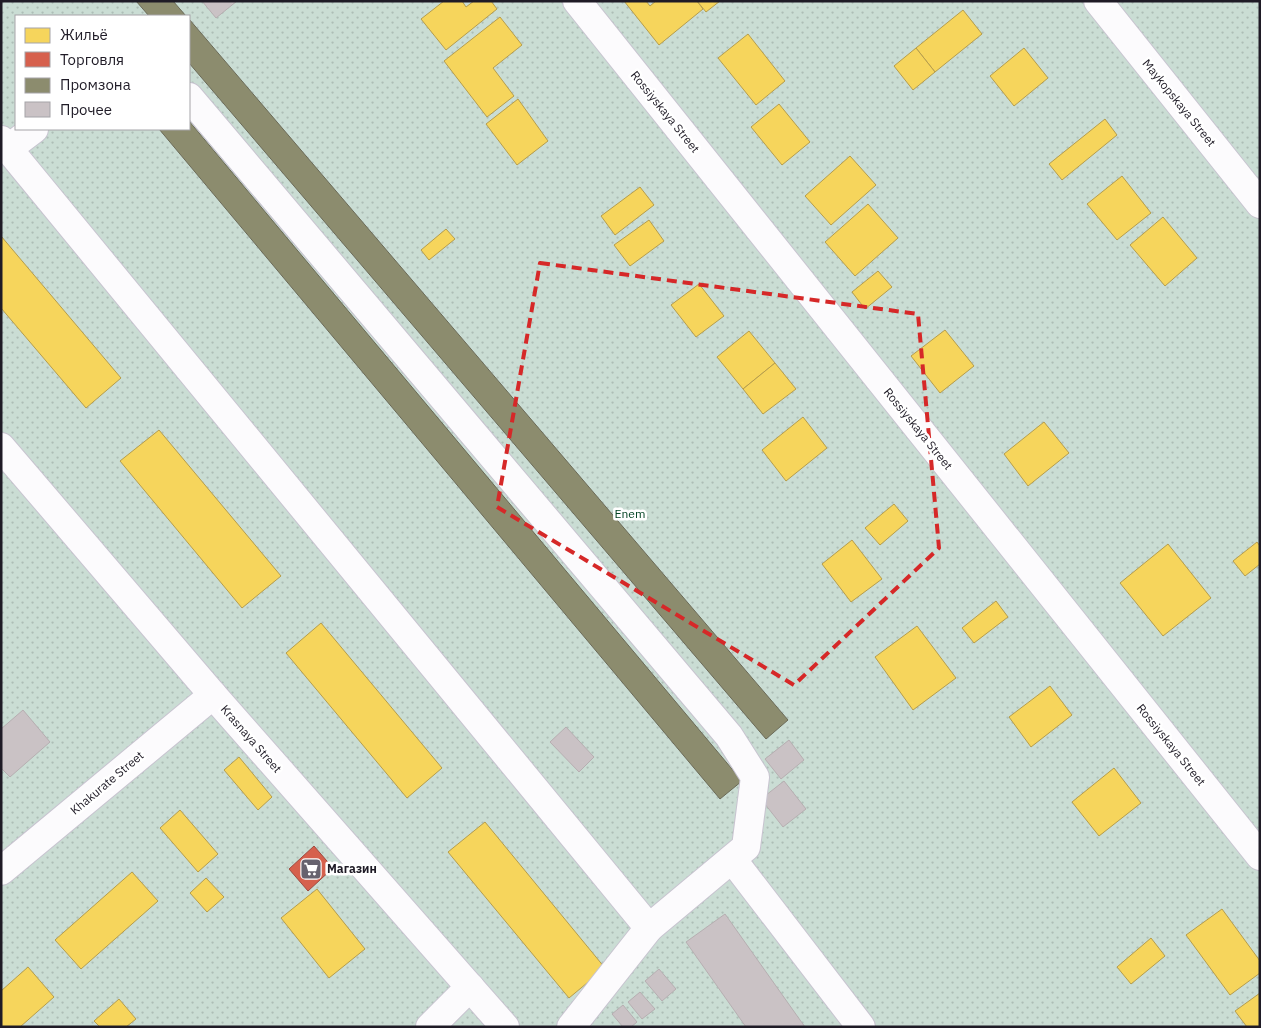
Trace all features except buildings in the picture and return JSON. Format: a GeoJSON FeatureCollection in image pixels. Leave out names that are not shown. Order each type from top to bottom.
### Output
{"type":"FeatureCollection","features":[{"type":"Feature","properties":{"kind":"street","name":"Rossiyskaya Street"},"geometry":{"type":"LineString","coordinates":[[577,1],[1260,856]]}},
{"type":"Feature","properties":{"kind":"street","name":"Maykopskaya Street"},"geometry":{"type":"LineString","coordinates":[[1098,1],[1260,204]]}},
{"type":"Feature","properties":{"kind":"street"},"geometry":{"type":"LineString","coordinates":[[190,98],[729,736],[755,778],[746,847],[649,928],[571,1027]]}},
{"type":"Feature","properties":{"kind":"street"},"geometry":{"type":"LineString","coordinates":[[32,130],[5,144],[649,928]]}},
{"type":"Feature","properties":{"kind":"street","name":"Krasnaya Street"},"geometry":{"type":"LineString","coordinates":[[1,446],[213,695],[505,1027]]}},
{"type":"Feature","properties":{"kind":"street","name":"Khakurate Street"},"geometry":{"type":"LineString","coordinates":[[1,871],[213,695]]}},
{"type":"Feature","properties":{"kind":"street"},"geometry":{"type":"LineString","coordinates":[[732,859],[861,1027]]}},
{"type":"Feature","properties":{"kind":"street"},"geometry":{"type":"LineString","coordinates":[[430,1027],[470,987]]}},
{"type":"Feature","properties":{"kind":"highlighted area"},"geometry":{"type":"Polygon","coordinates":[[[540,263],[918,314],[939,548],[794,685],[497,507],[540,263]]]}},
{"type":"Feature","properties":{"kind":"green space","name":"Enem"},"geometry":{"type":"Polygon","coordinates":[[[1,1],[1260,1],[1260,1027],[1,1027],[1,1]]]}},
{"type":"Feature","properties":{"kind":"place","name":"Магазин"},"geometry":{"type":"Point","coordinates":[311,869]}}]}
